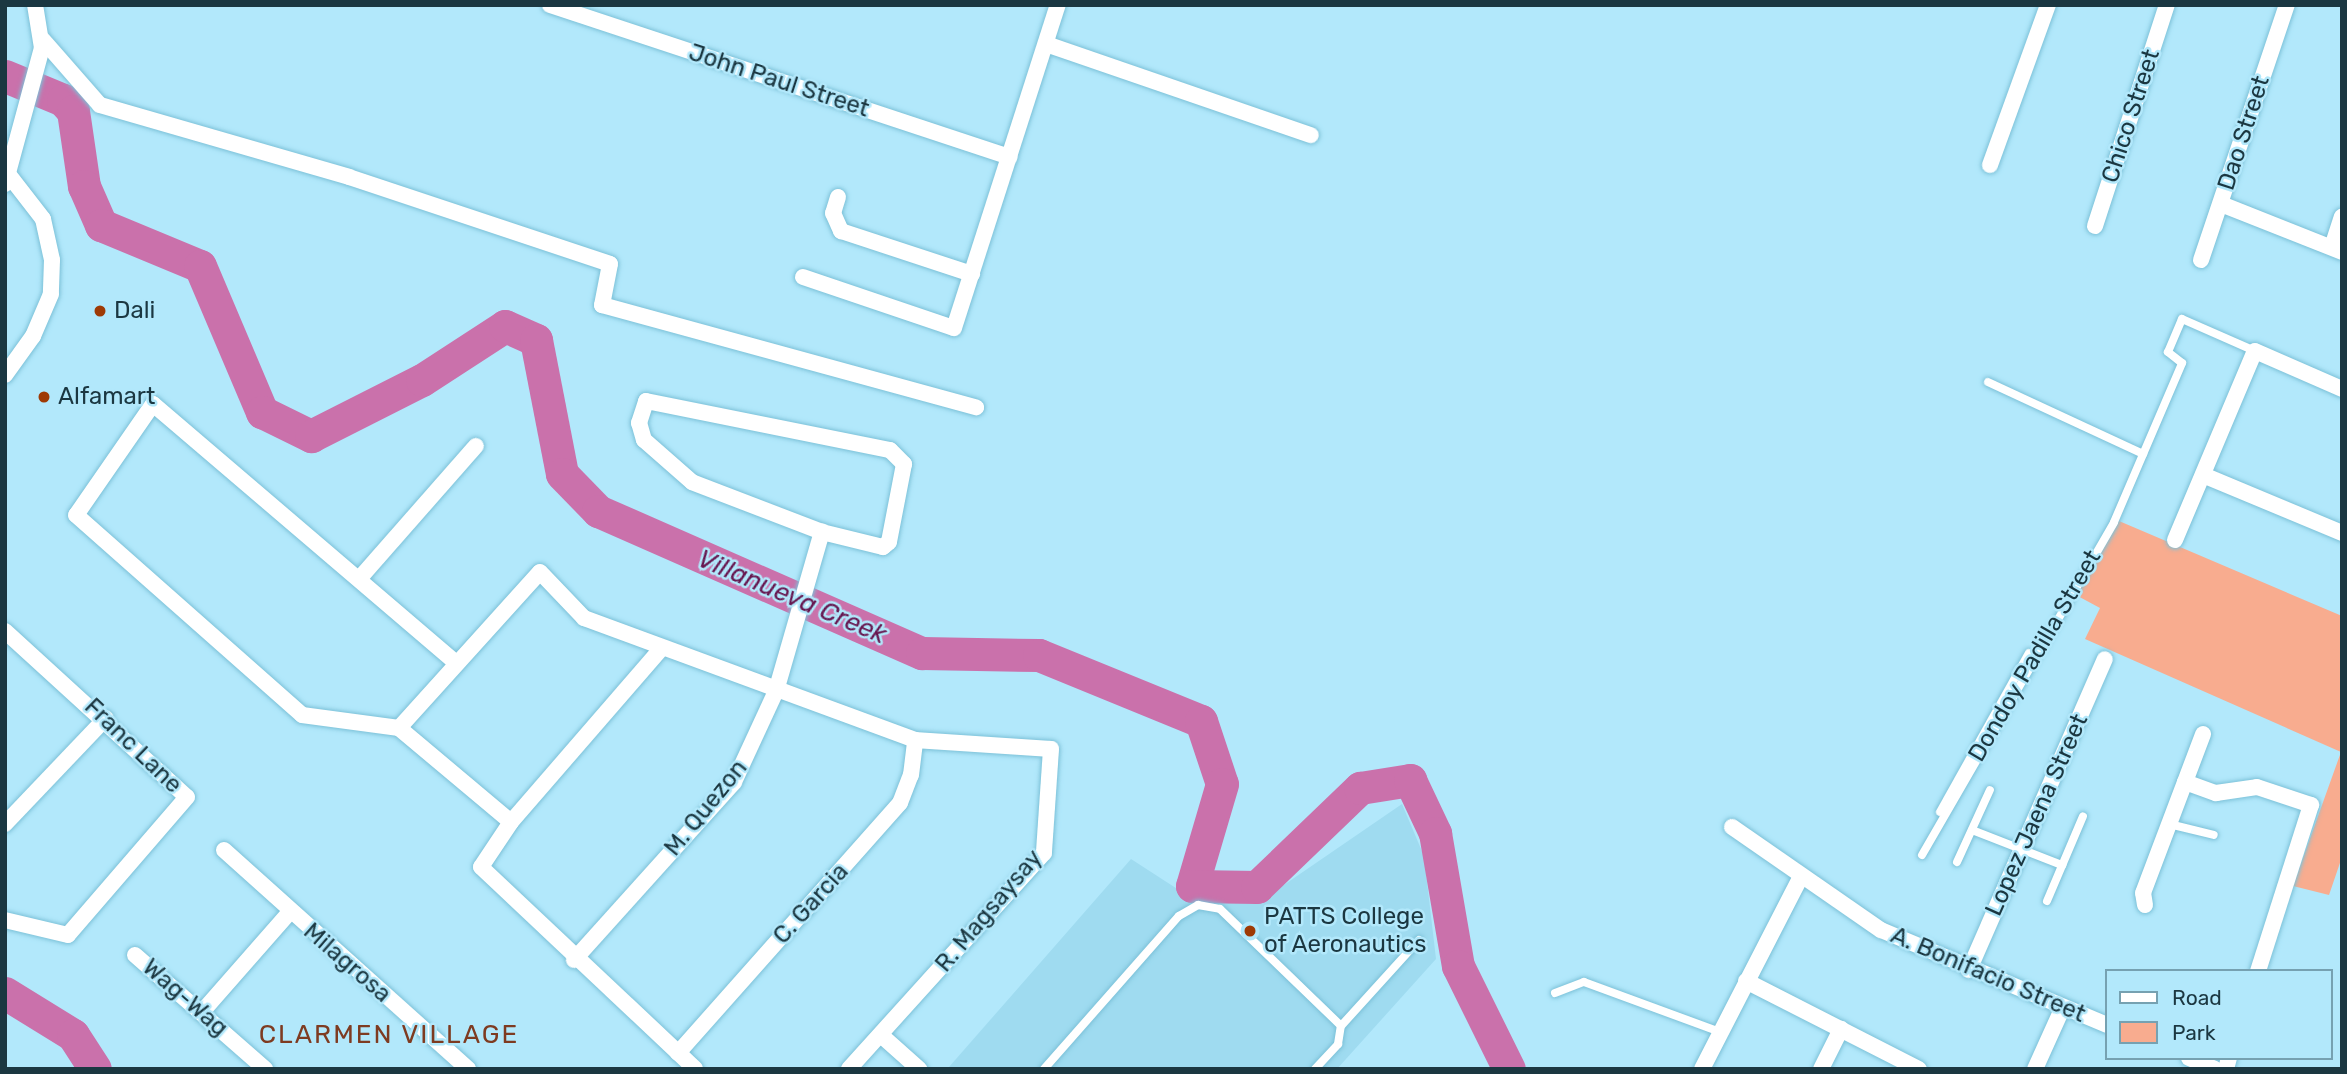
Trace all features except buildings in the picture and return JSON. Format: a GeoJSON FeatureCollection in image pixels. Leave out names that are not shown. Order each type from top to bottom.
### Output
{"type":"FeatureCollection","features":[{"type":"Feature","properties":{"kind":"street"},"geometry":{"type":"LineString","coordinates":[[5,375],[51,294],[43,219],[8,175],[31,105],[43,40],[35,5]]}},
{"type":"Feature","properties":{"kind":"street","name":"John Paul Street"},"geometry":{"type":"LineString","coordinates":[[550,5],[1009,157]]}},
{"type":"Feature","properties":{"kind":"street"},"geometry":{"type":"LineString","coordinates":[[803,277],[954,328],[1058,5]]}},
{"type":"Feature","properties":{"kind":"street"},"geometry":{"type":"LineString","coordinates":[[1990,165],[2048,5]]}},
{"type":"Feature","properties":{"kind":"street","name":"Chico Street"},"geometry":{"type":"LineString","coordinates":[[2095,226],[2167,5]]}},
{"type":"Feature","properties":{"kind":"street","name":"Dao Street"},"geometry":{"type":"LineString","coordinates":[[2201,260],[2287,5]]}},
{"type":"Feature","properties":{"kind":"street"},"geometry":{"type":"LineString","coordinates":[[43,40],[100,105],[349,177],[610,264],[602,304],[976,407]]}},
{"type":"Feature","properties":{"kind":"street"},"geometry":{"type":"LineString","coordinates":[[1046,44],[1311,135]]}},
{"type":"Feature","properties":{"kind":"street"},"geometry":{"type":"LineString","coordinates":[[838,197],[833,213],[841,231],[972,274]]}},
{"type":"Feature","properties":{"kind":"street"},"geometry":{"type":"LineString","coordinates":[[2221,204],[2337,250],[2342,217]]}},
{"type":"Feature","properties":{"kind":"street"},"geometry":{"type":"LineString","coordinates":[[2175,540],[2255,351]]}},
{"type":"Feature","properties":{"kind":"street","name":"Dondoy Padilla Street"},"geometry":{"type":"LineString","coordinates":[[2255,351],[2342,389]]}},
{"type":"Feature","properties":{"kind":"street"},"geometry":{"type":"LineString","coordinates":[[646,401],[898,456],[904,464],[889,542],[883,547],[822,532],[692,482],[644,440],[639,423],[646,401]]}},
{"type":"Feature","properties":{"kind":"street"},"geometry":{"type":"LineString","coordinates":[[399,728],[455,662],[153,404],[76,515],[302,715],[399,728],[511,822]]}},
{"type":"Feature","properties":{"kind":"street"},"geometry":{"type":"LineString","coordinates":[[359,579],[476,446]]}},
{"type":"Feature","properties":{"kind":"street"},"geometry":{"type":"LineString","coordinates":[[2203,475],[2342,533]]}},
{"type":"Feature","properties":{"kind":"street","name":"M. Quezon"},"geometry":{"type":"LineString","coordinates":[[574,960],[734,782],[776,691],[822,532]]}},
{"type":"Feature","properties":{"kind":"street","name":"R. Magsaysay"},"geometry":{"type":"LineString","coordinates":[[455,662],[540,572],[584,618],[660,650],[915,740],[1051,749],[1044,853],[882,1036],[849,1069]]}},
{"type":"Feature","properties":{"kind":"street","name":"Franc Lane"},"geometry":{"type":"LineString","coordinates":[[5,631],[106,718],[187,797],[68,935],[5,920]]}},
{"type":"Feature","properties":{"kind":"street"},"geometry":{"type":"LineString","coordinates":[[660,650],[511,822],[482,860],[484,876],[695,1069]]}},
{"type":"Feature","properties":{"kind":"street","name":"Lopez Jaena Street"},"geometry":{"type":"LineString","coordinates":[[1969,970],[2105,659]]}},
{"type":"Feature","properties":{"kind":"street"},"geometry":{"type":"LineString","coordinates":[[5,824],[106,718]]}},
{"type":"Feature","properties":{"kind":"street"},"geometry":{"type":"LineString","coordinates":[[2145,905],[2143,894],[2203,734]]}},
{"type":"Feature","properties":{"kind":"street","name":"C. Garcia"},"geometry":{"type":"LineString","coordinates":[[678,1053],[900,803],[911,775],[915,740]]}},
{"type":"Feature","properties":{"kind":"street"},"geometry":{"type":"LineString","coordinates":[[2185,782],[2216,793],[2257,786],[2311,805],[2259,969]]}},
{"type":"Feature","properties":{"kind":"street","name":"A. Bonifacio Street"},"geometry":{"type":"LineString","coordinates":[[1732,827],[1881,930],[1969,970],[2106,1025]]}},
{"type":"Feature","properties":{"kind":"street","name":"Milagrosa"},"geometry":{"type":"LineString","coordinates":[[224,850],[289,912],[468,1069]]}},
{"type":"Feature","properties":{"kind":"street"},"geometry":{"type":"LineString","coordinates":[[1702,1069],[1801,876]]}},
{"type":"Feature","properties":{"kind":"street","name":"Milagrosa"},"geometry":{"type":"LineString","coordinates":[[202,1012],[289,912]]}},
{"type":"Feature","properties":{"kind":"street","name":"Wag-Wag"},"geometry":{"type":"LineString","coordinates":[[135,955],[265,1069]]}},
{"type":"Feature","properties":{"kind":"street"},"geometry":{"type":"LineString","coordinates":[[1746,981],[1919,1069]]}},
{"type":"Feature","properties":{"kind":"street"},"geometry":{"type":"LineString","coordinates":[[2035,1069],[2063,1007]]}},
{"type":"Feature","properties":{"kind":"street"},"geometry":{"type":"LineString","coordinates":[[1821,1069],[1841,1029]]}},
{"type":"Feature","properties":{"kind":"street"},"geometry":{"type":"LineString","coordinates":[[882,1036],[919,1069]]}},
{"type":"Feature","properties":{"kind":"street"},"geometry":{"type":"LineString","coordinates":[[2194,1060],[2215,1069]]}},
{"type":"Feature","properties":{"kind":"lane","name":"Dondoy Padilla Street"},"geometry":{"type":"LineString","coordinates":[[1922,855],[2081,570],[2113,522],[2182,363],[2168,352],[2182,318],[2255,351]]}},
{"type":"Feature","properties":{"kind":"lane"},"geometry":{"type":"LineString","coordinates":[[1988,382],[2143,454]]}},
{"type":"Feature","properties":{"kind":"lane"},"geometry":{"type":"LineString","coordinates":[[1957,862],[1990,790]]}},
{"type":"Feature","properties":{"kind":"lane"},"geometry":{"type":"LineString","coordinates":[[2047,901],[2083,816]]}},
{"type":"Feature","properties":{"kind":"lane"},"geometry":{"type":"LineString","coordinates":[[2169,824],[2214,835]]}},
{"type":"Feature","properties":{"kind":"lane"},"geometry":{"type":"LineString","coordinates":[[1972,830],[2063,865]]}},
{"type":"Feature","properties":{"kind":"lane"},"geometry":{"type":"LineString","coordinates":[[1044,1069],[1179,916],[1198,905],[1220,909],[1341,1026]]}},
{"type":"Feature","properties":{"kind":"lane"},"geometry":{"type":"LineString","coordinates":[[1315,1069],[1338,1044],[1341,1026],[1419,940]]}},
{"type":"Feature","properties":{"kind":"lane"},"geometry":{"type":"LineString","coordinates":[[1555,993],[1584,982],[1720,1032]]}},
{"type":"Feature","properties":{"kind":"shaded area","name":"PATTS College of Aeronautics"},"geometry":{"type":"Polygon","coordinates":[[[1402,804],[1424,856],[1436,959],[1337,1069],[949,1067],[1131,859],[1199,903],[1265,898],[1402,804]]]}},
{"type":"Feature","properties":{"kind":"green space"},"geometry":{"type":"Polygon","coordinates":[[[2119,521],[2342,616],[2342,857],[2329,895],[2293,886],[2341,752],[2085,639],[2100,608],[2074,594],[2119,521]]]}},
{"type":"Feature","properties":{"kind":"waterway","name":"Villanueva Creek"},"geometry":{"type":"LineString","coordinates":[[5,76],[63,100],[73,111],[84,186],[101,225],[200,266],[262,412],[311,436],[422,380],[505,326],[536,340],[562,474],[598,511],[922,653],[1039,655],[1201,721],[1222,784],[1192,886],[1257,887],[1360,788],[1410,780],[1435,833],[1458,966],[1509,1069]]}},
{"type":"Feature","properties":{"kind":"waterway"},"geometry":{"type":"LineString","coordinates":[[5,993],[73,1035],[95,1069]]}},
{"type":"Feature","properties":{"kind":"place","name":"Dali"},"geometry":{"type":"Point","coordinates":[100,311]}},
{"type":"Feature","properties":{"kind":"place","name":"Alfamart"},"geometry":{"type":"Point","coordinates":[44,397]}},
{"type":"Feature","properties":{"kind":"place","name":"PATTS College of Aeronautics"},"geometry":{"type":"Point","coordinates":[1250,931]}},
{"type":"Feature","properties":{"kind":"district","name":"CLARMEN VILLAGE"},"geometry":{"type":"Point","coordinates":[389,1035]}}]}
